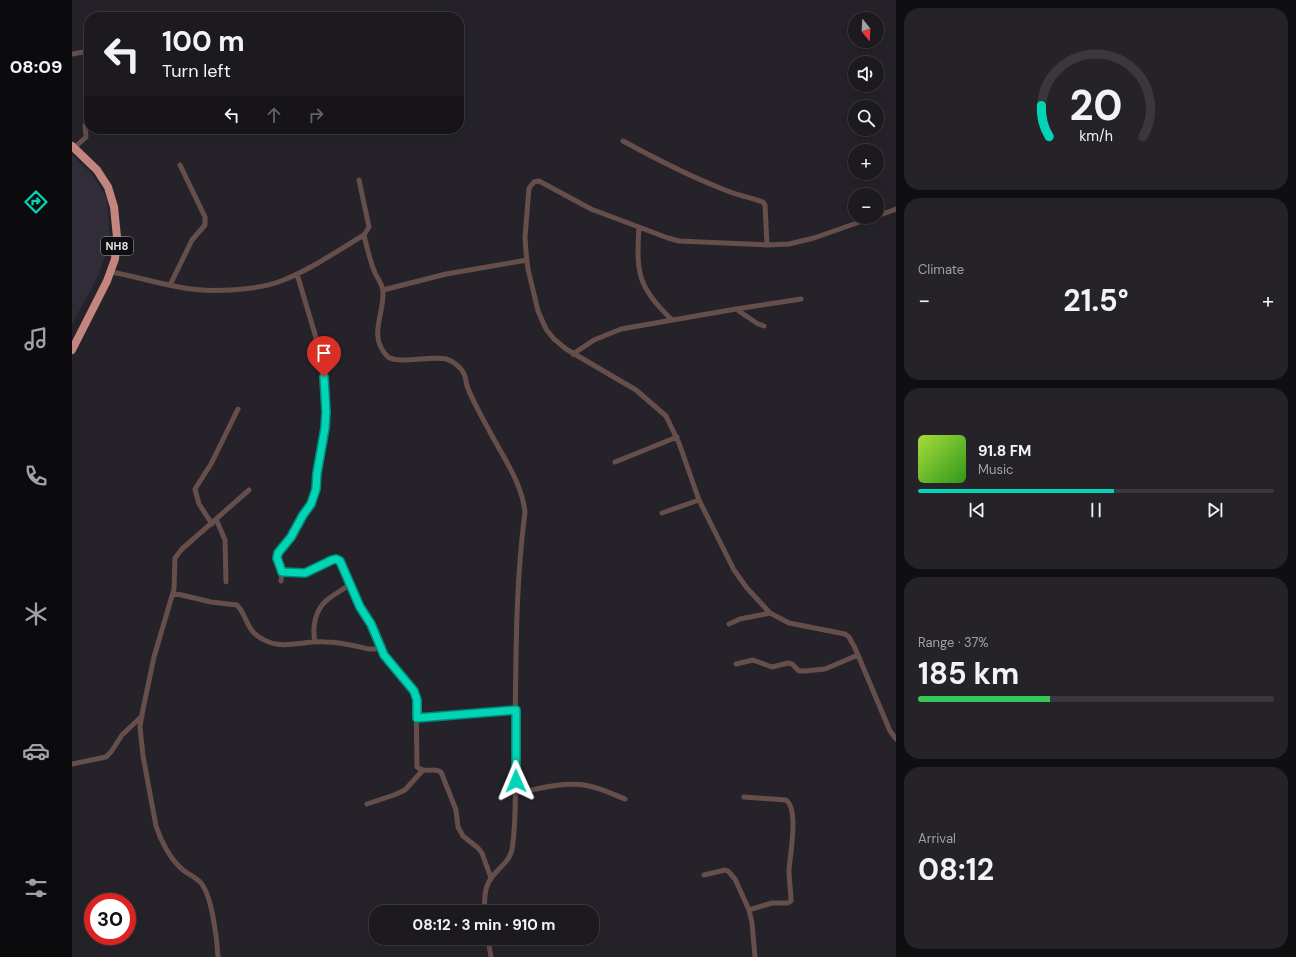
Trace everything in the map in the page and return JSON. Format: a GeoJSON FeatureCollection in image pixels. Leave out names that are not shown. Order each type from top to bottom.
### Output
{"type":"FeatureCollection","features":[{"type":"Feature","properties":{"kind":"highway","name":"NH8"},"geometry":{"type":"LineString","coordinates":[[72,350],[111,272],[117,248],[114,207],[103,178],[97,170],[73,147]]}},
{"type":"Feature","properties":{"kind":"street"},"geometry":{"type":"LineString","coordinates":[[72,54],[84,52]]}},
{"type":"Feature","properties":{"kind":"street"},"geometry":{"type":"LineString","coordinates":[[73,147],[86,137],[86,134]]}},
{"type":"Feature","properties":{"kind":"street"},"geometry":{"type":"LineString","coordinates":[[623,141],[692,177],[727,191],[763,202],[765,205],[768,245]]}},
{"type":"Feature","properties":{"kind":"street"},"geometry":{"type":"LineString","coordinates":[[170,285],[192,240],[205,225],[206,221],[180,165]]}},
{"type":"Feature","properties":{"kind":"street"},"geometry":{"type":"LineString","coordinates":[[111,272],[194,289],[233,290],[268,285],[297,274],[364,235],[369,227],[359,180]]}},
{"type":"Feature","properties":{"kind":"street"},"geometry":{"type":"LineString","coordinates":[[853,224],[803,241],[789,244],[768,245],[679,241],[590,209],[544,182],[536,181],[530,186],[528,201],[526,237],[527,260],[541,319],[546,329],[554,339],[574,354],[642,394],[666,416],[677,437],[699,500],[734,570],[770,613],[789,623],[849,636],[890,731],[896,739]]}},
{"type":"Feature","properties":{"kind":"street"},"geometry":{"type":"LineString","coordinates":[[884,213],[896,209]]}},
{"type":"Feature","properties":{"kind":"street"},"geometry":{"type":"LineString","coordinates":[[639,227],[637,257],[641,280],[654,300],[672,320]]}},
{"type":"Feature","properties":{"kind":"street"},"geometry":{"type":"LineString","coordinates":[[364,235],[373,267],[383,290],[378,333],[379,344],[387,356],[394,360],[446,358],[459,368],[464,374],[467,385],[516,481],[524,502],[525,512],[520,549],[515,658],[516,793],[512,851],[509,860],[491,878],[486,889],[484,905]]}},
{"type":"Feature","properties":{"kind":"street"},"geometry":{"type":"LineString","coordinates":[[383,290],[446,274],[527,260]]}},
{"type":"Feature","properties":{"kind":"street"},"geometry":{"type":"LineString","coordinates":[[281,581],[282,572],[277,558],[278,553],[291,537],[311,504],[316,489],[326,412],[325,387],[321,360],[317,341],[297,274]]}},
{"type":"Feature","properties":{"kind":"street"},"geometry":{"type":"LineString","coordinates":[[574,354],[594,340],[621,329],[801,299]]}},
{"type":"Feature","properties":{"kind":"street"},"geometry":{"type":"LineString","coordinates":[[736,309],[758,324],[764,326]]}},
{"type":"Feature","properties":{"kind":"street"},"geometry":{"type":"LineString","coordinates":[[212,524],[199,504],[195,490],[211,464],[238,409]]}},
{"type":"Feature","properties":{"kind":"street"},"geometry":{"type":"LineString","coordinates":[[615,462],[677,437]]}},
{"type":"Feature","properties":{"kind":"street"},"geometry":{"type":"LineString","coordinates":[[218,957],[214,928],[206,892],[200,882],[183,870],[174,860],[161,840],[156,826],[141,739],[142,716],[154,657],[173,593],[176,556],[249,490]]}},
{"type":"Feature","properties":{"kind":"street"},"geometry":{"type":"LineString","coordinates":[[662,513],[699,500]]}},
{"type":"Feature","properties":{"kind":"street"},"geometry":{"type":"LineString","coordinates":[[216,519],[225,540],[226,582]]}},
{"type":"Feature","properties":{"kind":"street"},"geometry":{"type":"LineString","coordinates":[[282,572],[305,573],[332,560],[338,560],[343,565],[360,607],[371,624],[380,647],[389,661],[414,691],[417,700],[417,766],[419,769],[434,769],[441,772],[456,810],[458,827],[463,836],[482,853],[491,878]]}},
{"type":"Feature","properties":{"kind":"street"},"geometry":{"type":"LineString","coordinates":[[315,642],[314,630],[316,618],[321,606],[328,599],[350,584]]}},
{"type":"Feature","properties":{"kind":"street"},"geometry":{"type":"LineString","coordinates":[[173,593],[211,602],[237,605],[240,608],[247,624],[254,633],[263,640],[273,644],[288,646],[315,642],[332,642],[368,649],[380,647]]}},
{"type":"Feature","properties":{"kind":"street"},"geometry":{"type":"LineString","coordinates":[[729,624],[740,619],[770,613]]}},
{"type":"Feature","properties":{"kind":"street"},"geometry":{"type":"LineString","coordinates":[[736,664],[753,660],[772,667],[788,663],[792,664],[799,671],[806,671],[825,669],[858,655]]}},
{"type":"Feature","properties":{"kind":"street"},"geometry":{"type":"LineString","coordinates":[[417,718],[516,710]]}},
{"type":"Feature","properties":{"kind":"street"},"geometry":{"type":"LineString","coordinates":[[72,764],[106,757],[122,735],[142,716]]}},
{"type":"Feature","properties":{"kind":"street"},"geometry":{"type":"LineString","coordinates":[[367,804],[405,790],[423,770]]}},
{"type":"Feature","properties":{"kind":"street"},"geometry":{"type":"LineString","coordinates":[[516,793],[574,784],[586,785],[601,789],[625,800]]}},
{"type":"Feature","properties":{"kind":"street"},"geometry":{"type":"LineString","coordinates":[[744,797],[786,800],[789,802],[792,809],[793,833],[789,867],[790,901],[788,904],[772,903],[749,910]]}},
{"type":"Feature","properties":{"kind":"street"},"geometry":{"type":"LineString","coordinates":[[704,875],[719,871],[728,871],[735,879],[749,910],[752,924],[755,957]]}},
{"type":"Feature","properties":{"kind":"street"},"geometry":{"type":"LineString","coordinates":[[489,945],[491,957]]}},
{"type":"Feature","properties":{"kind":"shaded area"},"geometry":{"type":"Polygon","coordinates":[[[72,155],[91,173],[107,198],[110,241],[99,274],[72,324],[72,155]]]}},
{"type":"Feature","properties":{"kind":"route"},"geometry":{"type":"LineString","coordinates":[[324,377],[326,412],[325,428],[320,449],[317,473],[318,481],[308,510],[303,515],[291,537],[276,556],[282,572],[305,573],[332,560],[336,559],[340,561],[360,607],[371,624],[384,655],[411,686],[416,695],[417,718],[516,710],[516,781]]}}]}
